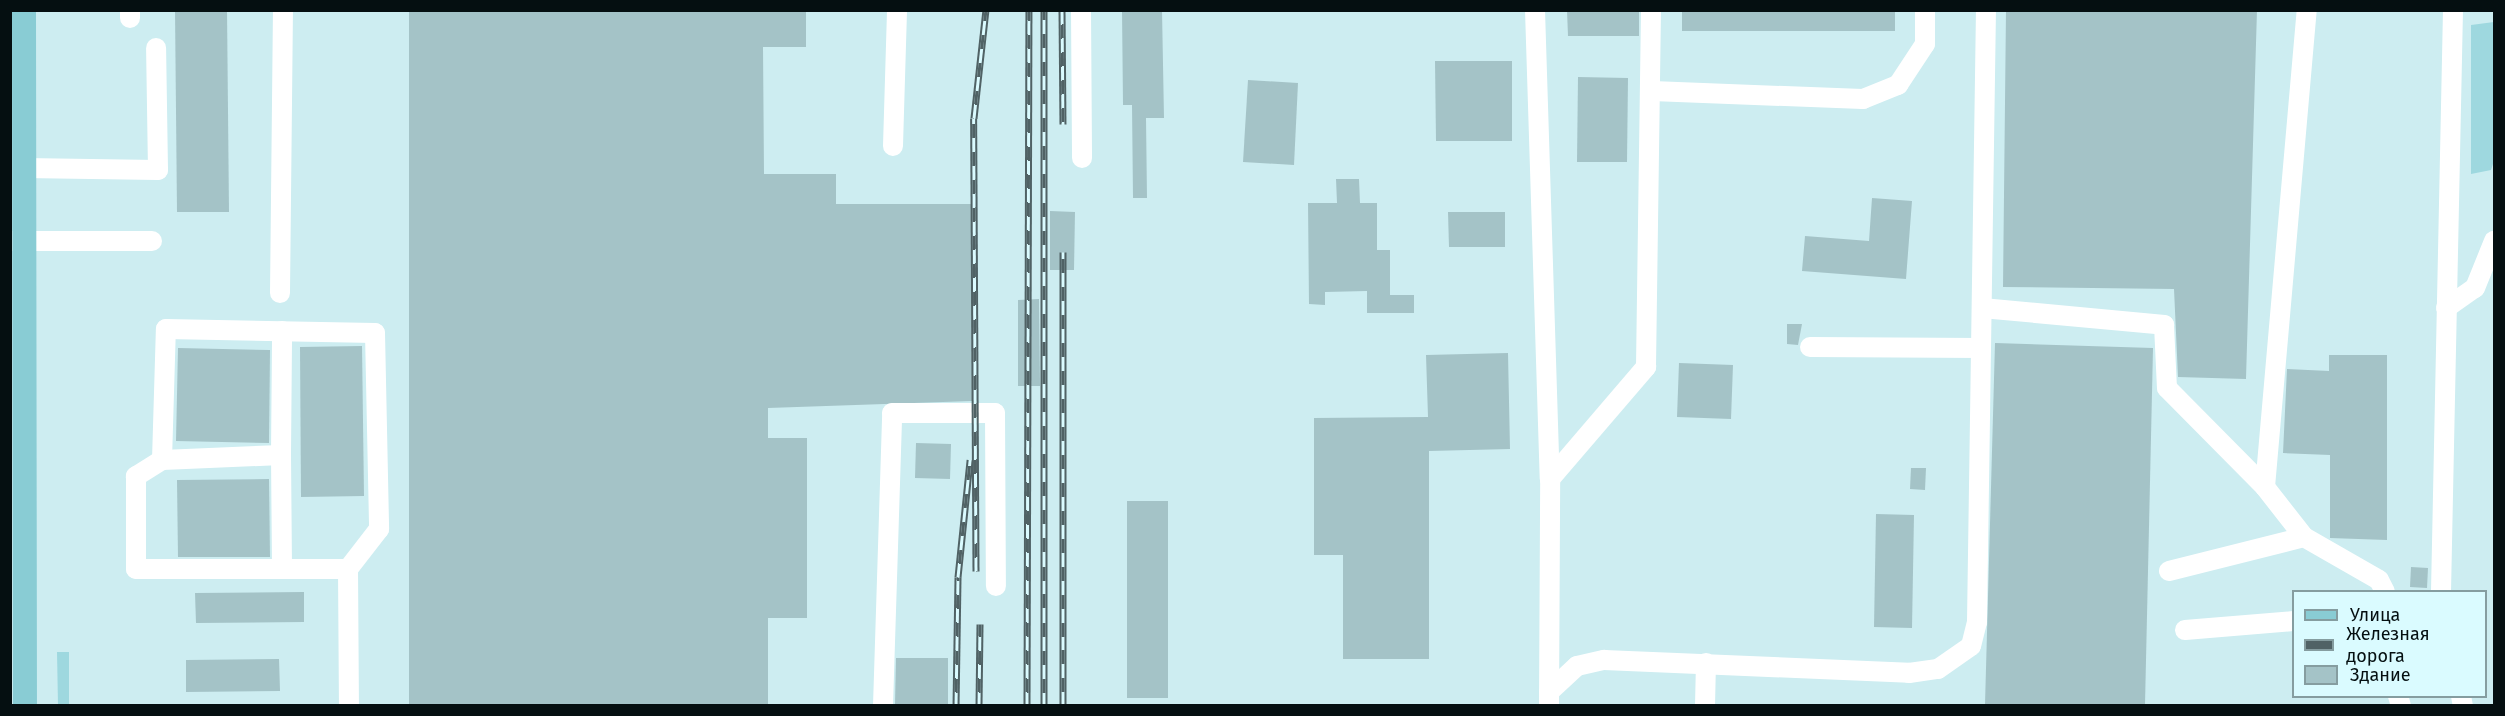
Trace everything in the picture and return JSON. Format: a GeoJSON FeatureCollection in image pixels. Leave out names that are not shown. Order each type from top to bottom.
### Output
{"type":"FeatureCollection","features":[{"type":"Feature","properties":{"kind":"main road"},"geometry":{"type":"LineString","coordinates":[[24,10],[24,168],[17,241],[17,476],[25,705]]}},
{"type":"Feature","properties":{"kind":"lane"},"geometry":{"type":"LineString","coordinates":[[280,293],[283,10]]}},
{"type":"Feature","properties":{"kind":"lane"},"geometry":{"type":"LineString","coordinates":[[892,146],[897,10]]}},
{"type":"Feature","properties":{"kind":"lane"},"geometry":{"type":"LineString","coordinates":[[1081,10],[1082,158]]}},
{"type":"Feature","properties":{"kind":"lane"},"geometry":{"type":"LineString","coordinates":[[1535,10],[1550,479],[1549,699]]}},
{"type":"Feature","properties":{"kind":"lane"},"geometry":{"type":"LineString","coordinates":[[1550,479],[1646,367],[1652,91],[1651,10]]}},
{"type":"Feature","properties":{"kind":"lane"},"geometry":{"type":"LineString","coordinates":[[1652,91],[1863,99],[1898,85],[1925,44],[1925,10]]}},
{"type":"Feature","properties":{"kind":"lane"},"geometry":{"type":"LineString","coordinates":[[1549,699],[1577,666],[1604,660],[1909,673],[1938,669],[1971,646],[1977,622],[1986,10]]}},
{"type":"Feature","properties":{"kind":"lane"},"geometry":{"type":"LineString","coordinates":[[2265,487],[2307,10]]}},
{"type":"Feature","properties":{"kind":"lane"},"geometry":{"type":"LineString","coordinates":[[2440,590],[2453,10]]}},
{"type":"Feature","properties":{"kind":"lane"},"geometry":{"type":"LineString","coordinates":[[24,168],[158,170],[156,48]]}},
{"type":"Feature","properties":{"kind":"lane"},"geometry":{"type":"LineString","coordinates":[[17,241],[152,241]]}},
{"type":"Feature","properties":{"kind":"lane"},"geometry":{"type":"LineString","coordinates":[[2446,308],[2475,288],[2494,241]]}},
{"type":"Feature","properties":{"kind":"lane"},"geometry":{"type":"LineString","coordinates":[[1982,308],[2164,325],[2167,388],[2265,487],[2304,537],[2379,580],[2384,590]]}},
{"type":"Feature","properties":{"kind":"lane"},"geometry":{"type":"LineString","coordinates":[[162,460],[166,329],[375,333],[379,529],[348,569],[349,705]]}},
{"type":"Feature","properties":{"kind":"lane"},"geometry":{"type":"LineString","coordinates":[[282,331],[282,568]]}},
{"type":"Feature","properties":{"kind":"lane"},"geometry":{"type":"LineString","coordinates":[[1810,347],[1981,348]]}},
{"type":"Feature","properties":{"kind":"lane"},"geometry":{"type":"LineString","coordinates":[[883,705],[892,413],[995,413],[996,586]]}},
{"type":"Feature","properties":{"kind":"lane"},"geometry":{"type":"LineString","coordinates":[[281,455],[162,460],[136,476],[136,570],[348,569]]}},
{"type":"Feature","properties":{"kind":"lane"},"geometry":{"type":"LineString","coordinates":[[2169,571],[2304,537]]}},
{"type":"Feature","properties":{"kind":"lane"},"geometry":{"type":"LineString","coordinates":[[2185,630],[2292,621]]}},
{"type":"Feature","properties":{"kind":"lane"},"geometry":{"type":"LineString","coordinates":[[1705,705],[1706,663]]}},
{"type":"Feature","properties":{"kind":"shaded area"},"geometry":{"type":"Polygon","coordinates":[[[2494,22],[2494,161],[2491,170],[2471,174],[2471,25],[2494,22]]]}},
{"type":"Feature","properties":{"kind":"shaded area"},"geometry":{"type":"Polygon","coordinates":[[[57,652],[69,652],[69,705],[58,705],[57,652]]]}},
{"type":"Feature","properties":{"kind":"building"},"geometry":{"type":"Polygon","coordinates":[[[175,10],[227,10],[229,212],[177,212],[175,10]]]}},
{"type":"Feature","properties":{"kind":"building"},"geometry":{"type":"Polygon","coordinates":[[[409,10],[806,10],[806,47],[763,47],[764,174],[836,174],[836,204],[972,204],[972,401],[768,408],[768,438],[807,438],[807,618],[768,618],[768,705],[409,705],[409,10]]]}},
{"type":"Feature","properties":{"kind":"building"},"geometry":{"type":"Polygon","coordinates":[[[1122,10],[1162,10],[1164,118],[1146,118],[1147,198],[1133,198],[1132,105],[1123,105],[1122,10]]]}},
{"type":"Feature","properties":{"kind":"building"},"geometry":{"type":"Polygon","coordinates":[[[1567,10],[1639,10],[1639,36],[1568,36],[1567,10]]]}},
{"type":"Feature","properties":{"kind":"building"},"geometry":{"type":"Polygon","coordinates":[[[1682,10],[1895,10],[1895,31],[1682,31],[1682,10]]]}},
{"type":"Feature","properties":{"kind":"building"},"geometry":{"type":"Polygon","coordinates":[[[2006,10],[2257,10],[2246,379],[2178,377],[2174,289],[2003,287],[2006,10]]]}},
{"type":"Feature","properties":{"kind":"building"},"geometry":{"type":"Polygon","coordinates":[[[1435,61],[1512,61],[1512,141],[1436,141],[1435,61]]]}},
{"type":"Feature","properties":{"kind":"building"},"geometry":{"type":"Polygon","coordinates":[[[1578,77],[1628,78],[1627,162],[1577,162],[1578,77]]]}},
{"type":"Feature","properties":{"kind":"building"},"geometry":{"type":"Polygon","coordinates":[[[1248,80],[1298,83],[1294,165],[1243,162],[1248,80]]]}},
{"type":"Feature","properties":{"kind":"building"},"geometry":{"type":"Polygon","coordinates":[[[1336,179],[1359,179],[1360,203],[1377,203],[1377,250],[1390,250],[1390,295],[1414,295],[1414,313],[1367,313],[1367,291],[1325,292],[1325,305],[1309,304],[1308,203],[1337,203],[1336,179]]]}},
{"type":"Feature","properties":{"kind":"building"},"geometry":{"type":"Polygon","coordinates":[[[1872,198],[1912,201],[1906,279],[1802,271],[1805,236],[1869,241],[1872,198]]]}},
{"type":"Feature","properties":{"kind":"building"},"geometry":{"type":"Polygon","coordinates":[[[1050,211],[1075,212],[1074,270],[1050,270],[1050,211]]]}},
{"type":"Feature","properties":{"kind":"building"},"geometry":{"type":"Polygon","coordinates":[[[1448,212],[1505,212],[1505,247],[1449,247],[1448,212]]]}},
{"type":"Feature","properties":{"kind":"building"},"geometry":{"type":"Polygon","coordinates":[[[1039,299],[1040,386],[1018,386],[1018,300],[1039,299]]]}},
{"type":"Feature","properties":{"kind":"building"},"geometry":{"type":"Polygon","coordinates":[[[1787,324],[1802,324],[1798,345],[1787,344],[1787,324]]]}},
{"type":"Feature","properties":{"kind":"building"},"geometry":{"type":"Polygon","coordinates":[[[1995,343],[2153,348],[2145,705],[1985,705],[1995,343]]]}},
{"type":"Feature","properties":{"kind":"building"},"geometry":{"type":"Polygon","coordinates":[[[362,346],[364,496],[301,497],[300,347],[362,346]]]}},
{"type":"Feature","properties":{"kind":"building"},"geometry":{"type":"Polygon","coordinates":[[[178,348],[270,350],[269,443],[176,441],[178,348]]]}},
{"type":"Feature","properties":{"kind":"building"},"geometry":{"type":"Polygon","coordinates":[[[1508,353],[1510,449],[1429,451],[1429,659],[1343,659],[1343,555],[1314,555],[1314,418],[1428,417],[1426,355],[1508,353]]]}},
{"type":"Feature","properties":{"kind":"building"},"geometry":{"type":"Polygon","coordinates":[[[2329,355],[2387,355],[2387,540],[2330,538],[2330,455],[2283,453],[2287,369],[2329,371],[2329,355]]]}},
{"type":"Feature","properties":{"kind":"building"},"geometry":{"type":"Polygon","coordinates":[[[1679,363],[1733,365],[1731,419],[1677,417],[1679,363]]]}},
{"type":"Feature","properties":{"kind":"building"},"geometry":{"type":"Polygon","coordinates":[[[916,443],[951,444],[950,479],[915,478],[916,443]]]}},
{"type":"Feature","properties":{"kind":"building"},"geometry":{"type":"Polygon","coordinates":[[[1911,468],[1926,468],[1925,490],[1910,489],[1911,468]]]}},
{"type":"Feature","properties":{"kind":"building"},"geometry":{"type":"Polygon","coordinates":[[[269,479],[270,557],[178,557],[177,480],[269,479]]]}},
{"type":"Feature","properties":{"kind":"building"},"geometry":{"type":"Polygon","coordinates":[[[1127,501],[1168,501],[1168,698],[1127,698],[1127,501]]]}},
{"type":"Feature","properties":{"kind":"building"},"geometry":{"type":"Polygon","coordinates":[[[1876,514],[1914,515],[1912,628],[1874,627],[1876,514]]]}},
{"type":"Feature","properties":{"kind":"building"},"geometry":{"type":"Polygon","coordinates":[[[2411,567],[2428,568],[2427,588],[2410,587],[2411,567]]]}},
{"type":"Feature","properties":{"kind":"building"},"geometry":{"type":"Polygon","coordinates":[[[304,592],[304,622],[196,623],[195,593],[304,592]]]}},
{"type":"Feature","properties":{"kind":"building"},"geometry":{"type":"Polygon","coordinates":[[[896,658],[948,658],[948,705],[895,705],[896,658]]]}},
{"type":"Feature","properties":{"kind":"building"},"geometry":{"type":"Polygon","coordinates":[[[279,659],[280,691],[186,692],[186,660],[279,659]]]}},
{"type":"Feature","properties":{"kind":"railway"},"geometry":{"type":"LineString","coordinates":[[976,571],[974,118],[986,10]]}},
{"type":"Feature","properties":{"kind":"railway"},"geometry":{"type":"LineString","coordinates":[[1027,706],[1029,10]]}},
{"type":"Feature","properties":{"kind":"railway"},"geometry":{"type":"LineString","coordinates":[[1044,10],[1044,706]]}},
{"type":"Feature","properties":{"kind":"railway"},"geometry":{"type":"LineString","coordinates":[[1062,10],[1063,124]]}},
{"type":"Feature","properties":{"kind":"railway"},"geometry":{"type":"LineString","coordinates":[[1063,252],[1063,706]]}},
{"type":"Feature","properties":{"kind":"railway"},"geometry":{"type":"LineString","coordinates":[[956,706],[958,577],[970,460]]}},
{"type":"Feature","properties":{"kind":"railway"},"geometry":{"type":"LineString","coordinates":[[979,706],[980,624]]}}]}
